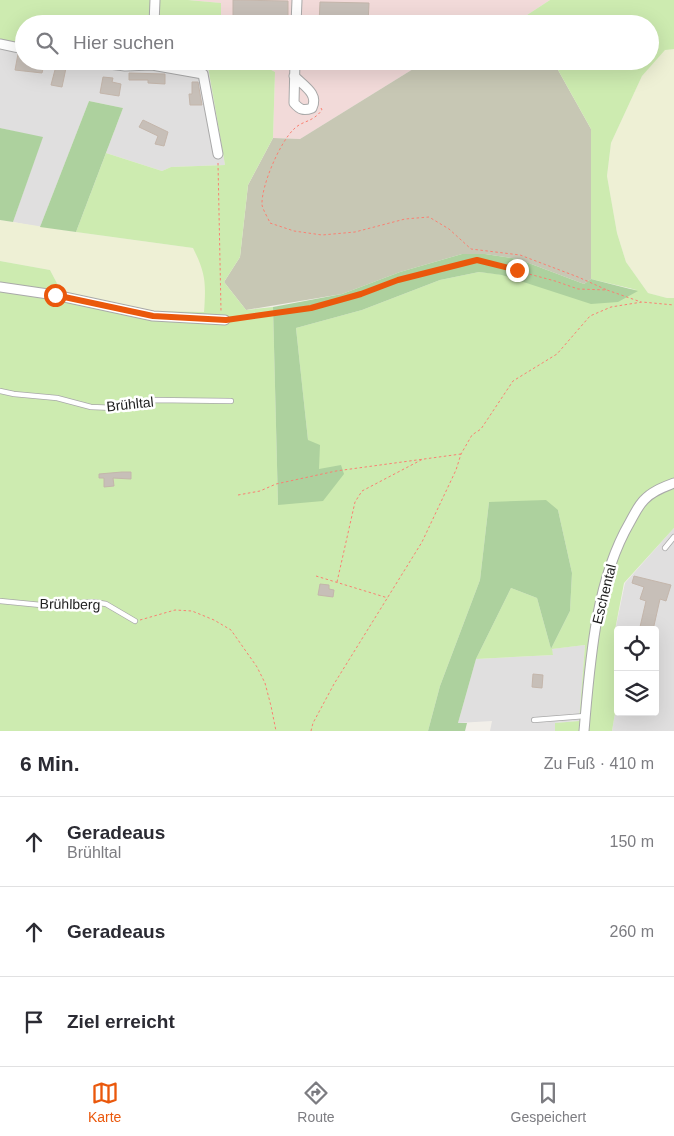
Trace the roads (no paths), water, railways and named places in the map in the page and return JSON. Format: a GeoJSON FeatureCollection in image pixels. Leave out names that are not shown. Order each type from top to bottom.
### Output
{"type":"FeatureCollection","features":[{"type":"Feature","properties":{"kind":"street"},"geometry":{"type":"LineString","coordinates":[[154,15],[155,0]]}},
{"type":"Feature","properties":{"kind":"street"},"geometry":{"type":"LineString","coordinates":[[296,15],[297,0]]}},
{"type":"Feature","properties":{"kind":"street"},"geometry":{"type":"LineString","coordinates":[[0,44],[15,47]]}},
{"type":"Feature","properties":{"kind":"street"},"geometry":{"type":"LineString","coordinates":[[184,70],[203,74],[218,154]]}},
{"type":"Feature","properties":{"kind":"street"},"geometry":{"type":"LineString","coordinates":[[294,70],[294,76],[294,103],[299,109],[306,111],[312,108],[316,102],[314,95],[294,76]]}},
{"type":"Feature","properties":{"kind":"street"},"geometry":{"type":"LineString","coordinates":[[0,287],[55,295],[153,316],[223,320]]}},
{"type":"Feature","properties":{"kind":"street","name":"Eschental"},"geometry":{"type":"LineString","coordinates":[[584,731],[591,652],[601,602],[614,555],[624,532],[643,500],[674,483]]}},
{"type":"Feature","properties":{"kind":"lane","name":"Brühltal"},"geometry":{"type":"LineString","coordinates":[[0,391],[57,398],[91,407],[115,408],[153,400],[231,402]]}},
{"type":"Feature","properties":{"kind":"lane"},"geometry":{"type":"LineString","coordinates":[[665,548],[674,537]]}},
{"type":"Feature","properties":{"kind":"lane","name":"Brühlberg"},"geometry":{"type":"LineString","coordinates":[[0,601],[41,605],[94,602],[106,604],[135,621]]}},
{"type":"Feature","properties":{"kind":"lane"},"geometry":{"type":"LineString","coordinates":[[534,720],[585,716]]}}]}
